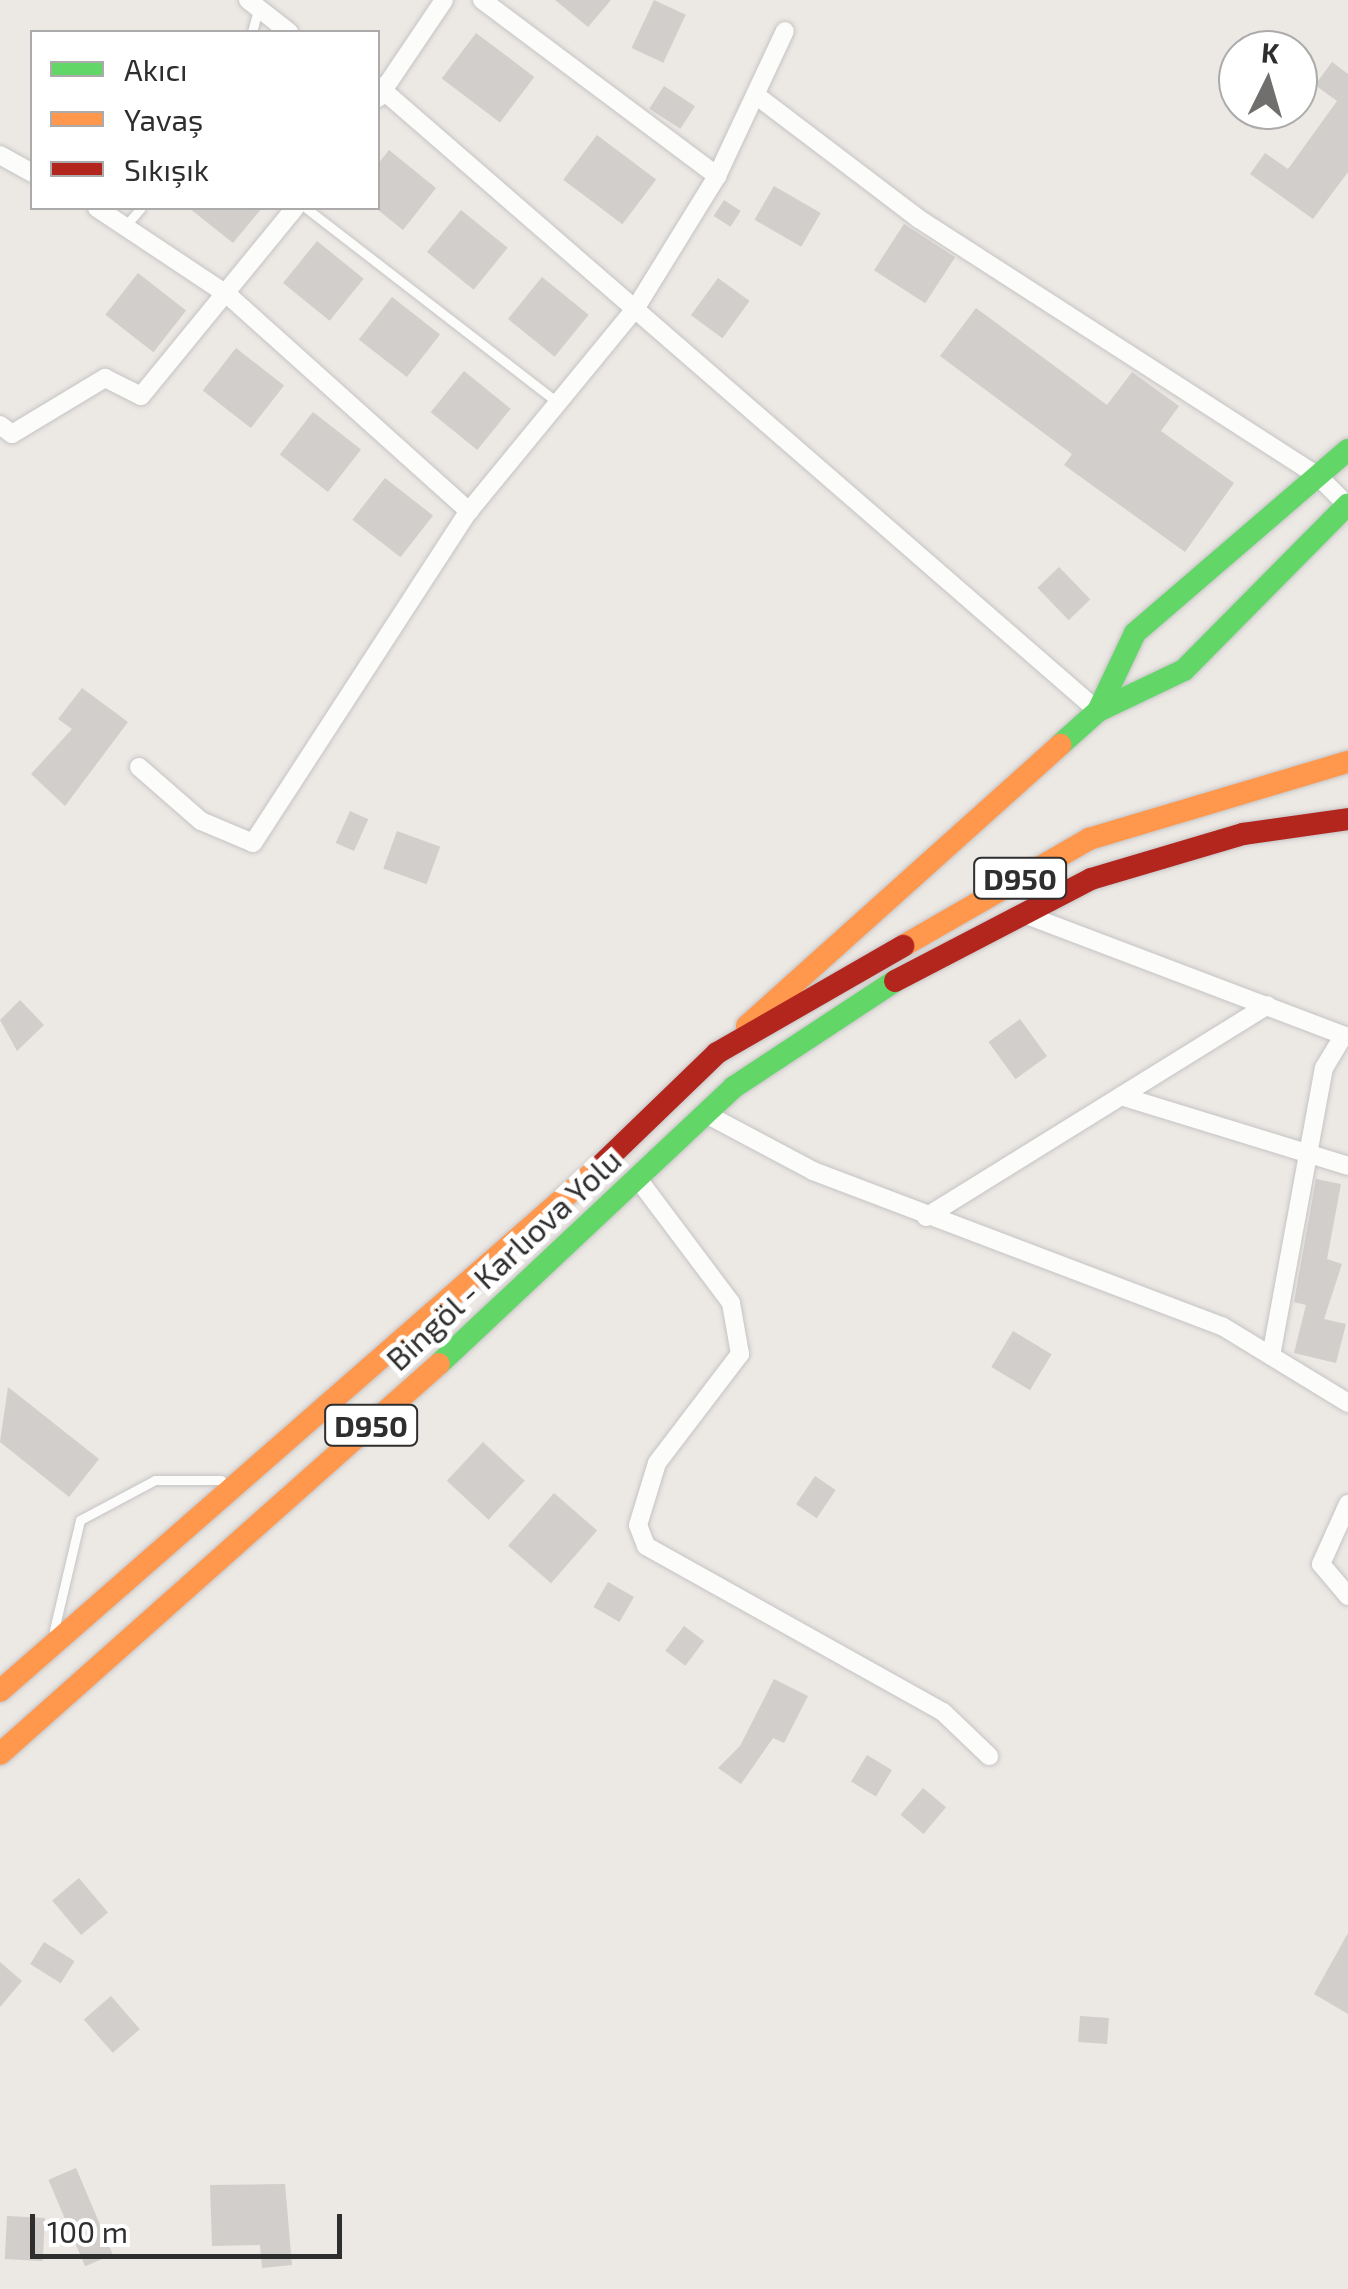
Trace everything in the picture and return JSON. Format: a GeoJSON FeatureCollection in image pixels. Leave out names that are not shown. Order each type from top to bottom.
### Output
{"type":"FeatureCollection","features":[{"type":"Feature","properties":{"kind":"main road"},"geometry":{"type":"LineString","coordinates":[[1098,711],[1136,633],[1348,450]]}},
{"type":"Feature","properties":{"kind":"main road"},"geometry":{"type":"LineString","coordinates":[[717,1054],[1098,711],[1184,670],[1348,504]]}},
{"type":"Feature","properties":{"kind":"main road","name":"D950"},"geometry":{"type":"LineString","coordinates":[[717,1054],[1088,840],[1348,762]]}},
{"type":"Feature","properties":{"kind":"main road","name":"D950"},"geometry":{"type":"LineString","coordinates":[[1024,914],[1091,879],[1243,834],[1348,819]]}},
{"type":"Feature","properties":{"kind":"main road","name":"Bingöl - Karlıova Yolu"},"geometry":{"type":"LineString","coordinates":[[0,1754],[638,1179],[734,1087],[874,992],[1024,914]]}},
{"type":"Feature","properties":{"kind":"main road","name":"Bingöl - Karlıova Yolu"},"geometry":{"type":"LineString","coordinates":[[0,1692],[234,1480],[516,1248],[717,1054]]}},
{"type":"Feature","properties":{"kind":"street"},"geometry":{"type":"LineString","coordinates":[[444,0],[380,91],[1098,711]]}},
{"type":"Feature","properties":{"kind":"street"},"geometry":{"type":"LineString","coordinates":[[482,0],[717,176]]}},
{"type":"Feature","properties":{"kind":"street"},"geometry":{"type":"LineString","coordinates":[[253,6],[286,30]]}},
{"type":"Feature","properties":{"kind":"street"},"geometry":{"type":"LineString","coordinates":[[139,766],[202,821],[253,843],[469,510],[562,406],[635,309],[717,176],[758,96],[784,30]]}},
{"type":"Feature","properties":{"kind":"street"},"geometry":{"type":"LineString","coordinates":[[758,96],[919,219],[1319,476],[1348,504]]}},
{"type":"Feature","properties":{"kind":"street"},"geometry":{"type":"LineString","coordinates":[[0,155],[30,171]]}},
{"type":"Feature","properties":{"kind":"street"},"geometry":{"type":"LineString","coordinates":[[101,210],[128,224],[228,295],[469,510]]}},
{"type":"Feature","properties":{"kind":"street"},"geometry":{"type":"LineString","coordinates":[[0,425],[12,434],[105,378],[141,396],[228,295],[293,210]]}},
{"type":"Feature","properties":{"kind":"street"},"geometry":{"type":"LineString","coordinates":[[1024,914],[1345,1036],[1324,1068],[1271,1356]]}},
{"type":"Feature","properties":{"kind":"street"},"geometry":{"type":"LineString","coordinates":[[926,1217],[1268,1005]]}},
{"type":"Feature","properties":{"kind":"street"},"geometry":{"type":"LineString","coordinates":[[1121,1096],[1309,1150],[1348,1166]]}},
{"type":"Feature","properties":{"kind":"street"},"geometry":{"type":"LineString","coordinates":[[706,1114],[926,1217],[1222,1326],[1348,1403]]}},
{"type":"Feature","properties":{"kind":"street"},"geometry":{"type":"LineString","coordinates":[[638,1179],[731,1303],[740,1354],[656,1463],[638,1525],[646,1546],[943,1712],[989,1756]]}},
{"type":"Feature","properties":{"kind":"street"},"geometry":{"type":"LineString","coordinates":[[1348,1504],[1321,1564],[1348,1596]]}},
{"type":"Feature","properties":{"kind":"lane"},"geometry":{"type":"LineString","coordinates":[[128,224],[138,210]]}},
{"type":"Feature","properties":{"kind":"lane"},"geometry":{"type":"LineString","coordinates":[[309,210],[562,406]]}},
{"type":"Feature","properties":{"kind":"lane"},"geometry":{"type":"LineString","coordinates":[[52,1645],[80,1520],[156,1480],[234,1480]]}},
{"type":"Feature","properties":{"kind":"building"},"geometry":{"type":"Polygon","coordinates":[[[555,0],[611,0],[588,27],[555,0]]]}},
{"type":"Feature","properties":{"kind":"building"},"geometry":{"type":"Polygon","coordinates":[[[654,0],[686,15],[663,63],[632,48],[654,0]]]}},
{"type":"Feature","properties":{"kind":"building"},"geometry":{"type":"Polygon","coordinates":[[[476,33],[534,77],[500,122],[442,79],[476,33]]]}},
{"type":"Feature","properties":{"kind":"building"},"geometry":{"type":"Polygon","coordinates":[[[1332,62],[1348,74],[1348,172],[1313,219],[1250,174],[1265,153],[1288,169],[1318,130],[1337,101],[1318,87],[1318,81],[1332,62]]]}},
{"type":"Feature","properties":{"kind":"building"},"geometry":{"type":"Polygon","coordinates":[[[664,86],[695,106],[680,129],[649,109],[664,86]]]}},
{"type":"Feature","properties":{"kind":"building"},"geometry":{"type":"Polygon","coordinates":[[[597,135],[656,180],[622,224],[563,180],[597,135]]]}},
{"type":"Feature","properties":{"kind":"building"},"geometry":{"type":"Polygon","coordinates":[[[389,150],[436,188],[403,230],[378,210],[380,161],[389,150]]]}},
{"type":"Feature","properties":{"kind":"building"},"geometry":{"type":"Polygon","coordinates":[[[774,186],[821,213],[801,247],[754,220],[774,186]]]}},
{"type":"Feature","properties":{"kind":"building"},"geometry":{"type":"Polygon","coordinates":[[[724,200],[741,211],[730,227],[714,216],[724,200]]]}},
{"type":"Feature","properties":{"kind":"building"},"geometry":{"type":"Polygon","coordinates":[[[192,210],[260,210],[233,243],[192,210]]]}},
{"type":"Feature","properties":{"kind":"building"},"geometry":{"type":"Polygon","coordinates":[[[461,210],[508,248],[474,290],[427,252],[461,210]]]}},
{"type":"Feature","properties":{"kind":"building"},"geometry":{"type":"Polygon","coordinates":[[[904,224],[955,257],[925,303],[874,270],[904,224]]]}},
{"type":"Feature","properties":{"kind":"building"},"geometry":{"type":"Polygon","coordinates":[[[317,241],[364,279],[330,321],[283,283],[317,241]]]}},
{"type":"Feature","properties":{"kind":"building"},"geometry":{"type":"Polygon","coordinates":[[[138,273],[186,311],[153,352],[105,315],[138,273]]]}},
{"type":"Feature","properties":{"kind":"building"},"geometry":{"type":"Polygon","coordinates":[[[542,277],[589,315],[555,357],[508,319],[542,277]]]}},
{"type":"Feature","properties":{"kind":"building"},"geometry":{"type":"Polygon","coordinates":[[[718,278],[750,301],[723,338],[691,315],[718,278]]]}},
{"type":"Feature","properties":{"kind":"building"},"geometry":{"type":"Polygon","coordinates":[[[392,297],[440,335],[407,377],[359,340],[392,297]]]}},
{"type":"Feature","properties":{"kind":"building"},"geometry":{"type":"Polygon","coordinates":[[[976,308],[1107,405],[1132,372],[1179,406],[1161,431],[1234,483],[1185,552],[1064,465],[1072,454],[940,356],[976,308]]]}},
{"type":"Feature","properties":{"kind":"building"},"geometry":{"type":"Polygon","coordinates":[[[236,348],[284,386],[251,428],[203,391],[236,348]]]}},
{"type":"Feature","properties":{"kind":"building"},"geometry":{"type":"Polygon","coordinates":[[[464,371],[511,409],[477,450],[431,412],[464,371]]]}},
{"type":"Feature","properties":{"kind":"building"},"geometry":{"type":"Polygon","coordinates":[[[313,412],[361,450],[328,492],[280,455],[313,412]]]}},
{"type":"Feature","properties":{"kind":"building"},"geometry":{"type":"Polygon","coordinates":[[[385,478],[433,516],[400,557],[352,520],[385,478]]]}},
{"type":"Feature","properties":{"kind":"building"},"geometry":{"type":"Polygon","coordinates":[[[1059,567],[1090,599],[1069,620],[1037,588],[1059,567]]]}},
{"type":"Feature","properties":{"kind":"building"},"geometry":{"type":"Polygon","coordinates":[[[82,688],[128,722],[65,806],[31,774],[72,729],[58,719],[82,688]]]}},
{"type":"Feature","properties":{"kind":"building"},"geometry":{"type":"Polygon","coordinates":[[[350,811],[368,819],[354,851],[336,843],[350,811]]]}},
{"type":"Feature","properties":{"kind":"building"},"geometry":{"type":"Polygon","coordinates":[[[397,831],[440,847],[427,884],[383,869],[397,831]]]}},
{"type":"Feature","properties":{"kind":"building"},"geometry":{"type":"Polygon","coordinates":[[[20,1000],[44,1025],[17,1051],[0,1020],[20,1000]]]}},
{"type":"Feature","properties":{"kind":"building"},"geometry":{"type":"Polygon","coordinates":[[[1020,1019],[1047,1056],[1015,1079],[988,1042],[1020,1019]]]}},
{"type":"Feature","properties":{"kind":"building"},"geometry":{"type":"Polygon","coordinates":[[[1316,1179],[1341,1184],[1327,1259],[1342,1264],[1324,1319],[1346,1324],[1336,1363],[1294,1353],[1306,1305],[1294,1302],[1316,1179]]]}},
{"type":"Feature","properties":{"kind":"building"},"geometry":{"type":"Polygon","coordinates":[[[1013,1331],[1052,1354],[1030,1390],[991,1367],[1013,1331]]]}},
{"type":"Feature","properties":{"kind":"building"},"geometry":{"type":"Polygon","coordinates":[[[8,1387],[99,1459],[69,1497],[0,1442],[8,1387]]]}},
{"type":"Feature","properties":{"kind":"building"},"geometry":{"type":"Polygon","coordinates":[[[483,1442],[525,1481],[489,1520],[447,1481],[483,1442]]]}},
{"type":"Feature","properties":{"kind":"building"},"geometry":{"type":"Polygon","coordinates":[[[815,1476],[836,1490],[817,1518],[796,1504],[815,1476]]]}},
{"type":"Feature","properties":{"kind":"building"},"geometry":{"type":"Polygon","coordinates":[[[554,1493],[597,1530],[551,1583],[508,1546],[554,1493]]]}},
{"type":"Feature","properties":{"kind":"building"},"geometry":{"type":"Polygon","coordinates":[[[608,1582],[634,1597],[619,1622],[594,1607],[608,1582]]]}},
{"type":"Feature","properties":{"kind":"building"},"geometry":{"type":"Polygon","coordinates":[[[684,1626],[704,1641],[685,1666],[665,1651],[684,1626]]]}},
{"type":"Feature","properties":{"kind":"building"},"geometry":{"type":"Polygon","coordinates":[[[774,1679],[808,1696],[784,1743],[773,1738],[741,1784],[718,1768],[740,1746],[774,1679]]]}},
{"type":"Feature","properties":{"kind":"building"},"geometry":{"type":"Polygon","coordinates":[[[867,1755],[892,1770],[876,1797],[851,1782],[867,1755]]]}},
{"type":"Feature","properties":{"kind":"building"},"geometry":{"type":"Polygon","coordinates":[[[923,1788],[946,1807],[923,1834],[901,1815],[923,1788]]]}},
{"type":"Feature","properties":{"kind":"building"},"geometry":{"type":"Polygon","coordinates":[[[79,1878],[108,1912],[81,1935],[52,1900],[79,1878]]]}},
{"type":"Feature","properties":{"kind":"building"},"geometry":{"type":"Polygon","coordinates":[[[1348,1933],[1348,2014],[1314,1994],[1348,1933]]]}},
{"type":"Feature","properties":{"kind":"building"},"geometry":{"type":"Polygon","coordinates":[[[44,1942],[75,1961],[61,1983],[30,1964],[44,1942]]]}},
{"type":"Feature","properties":{"kind":"building"},"geometry":{"type":"Polygon","coordinates":[[[0,1962],[22,1981],[0,2007],[0,1962]]]}},
{"type":"Feature","properties":{"kind":"building"},"geometry":{"type":"Polygon","coordinates":[[[111,1996],[140,2029],[113,2053],[84,2020],[111,1996]]]}},
{"type":"Feature","properties":{"kind":"building"},"geometry":{"type":"Polygon","coordinates":[[[1080,2016],[1109,2018],[1107,2044],[1078,2042],[1080,2016]]]}},
{"type":"Feature","properties":{"kind":"building"},"geometry":{"type":"Polygon","coordinates":[[[76,2168],[113,2255],[85,2266],[48,2180],[76,2168]]]}},
{"type":"Feature","properties":{"kind":"building"},"geometry":{"type":"Polygon","coordinates":[[[285,2184],[292,2265],[262,2268],[260,2245],[212,2246],[210,2185],[285,2184]]]}},
{"type":"Feature","properties":{"kind":"building"},"geometry":{"type":"Polygon","coordinates":[[[7,2216],[45,2218],[43,2261],[5,2259],[7,2216]]]}},
{"type":"Feature","properties":{"kind":"traffic: fast"},"geometry":{"type":"LineString","coordinates":[[1098,711],[1135,633],[1348,450]]}},
{"type":"Feature","properties":{"kind":"traffic: fast"},"geometry":{"type":"LineString","coordinates":[[1060,745],[1098,711],[1184,670],[1348,504]]}},
{"type":"Feature","properties":{"kind":"traffic: fast"},"geometry":{"type":"LineString","coordinates":[[439,1364],[734,1087],[895,981]]}},
{"type":"Feature","properties":{"kind":"traffic: slow"},"geometry":{"type":"LineString","coordinates":[[747,1026],[1060,745]]}},
{"type":"Feature","properties":{"kind":"traffic: slow"},"geometry":{"type":"LineString","coordinates":[[903,946],[1089,839],[1348,762]]}},
{"type":"Feature","properties":{"kind":"traffic: slow"},"geometry":{"type":"LineString","coordinates":[[0,1691],[598,1168]]}},
{"type":"Feature","properties":{"kind":"traffic: slow"},"geometry":{"type":"LineString","coordinates":[[0,1754],[439,1364]]}},
{"type":"Feature","properties":{"kind":"traffic: jam"},"geometry":{"type":"LineString","coordinates":[[895,981],[1091,879],[1243,834],[1348,819]]}},
{"type":"Feature","properties":{"kind":"traffic: jam"},"geometry":{"type":"LineString","coordinates":[[598,1168],[717,1053],[903,946]]}}]}
